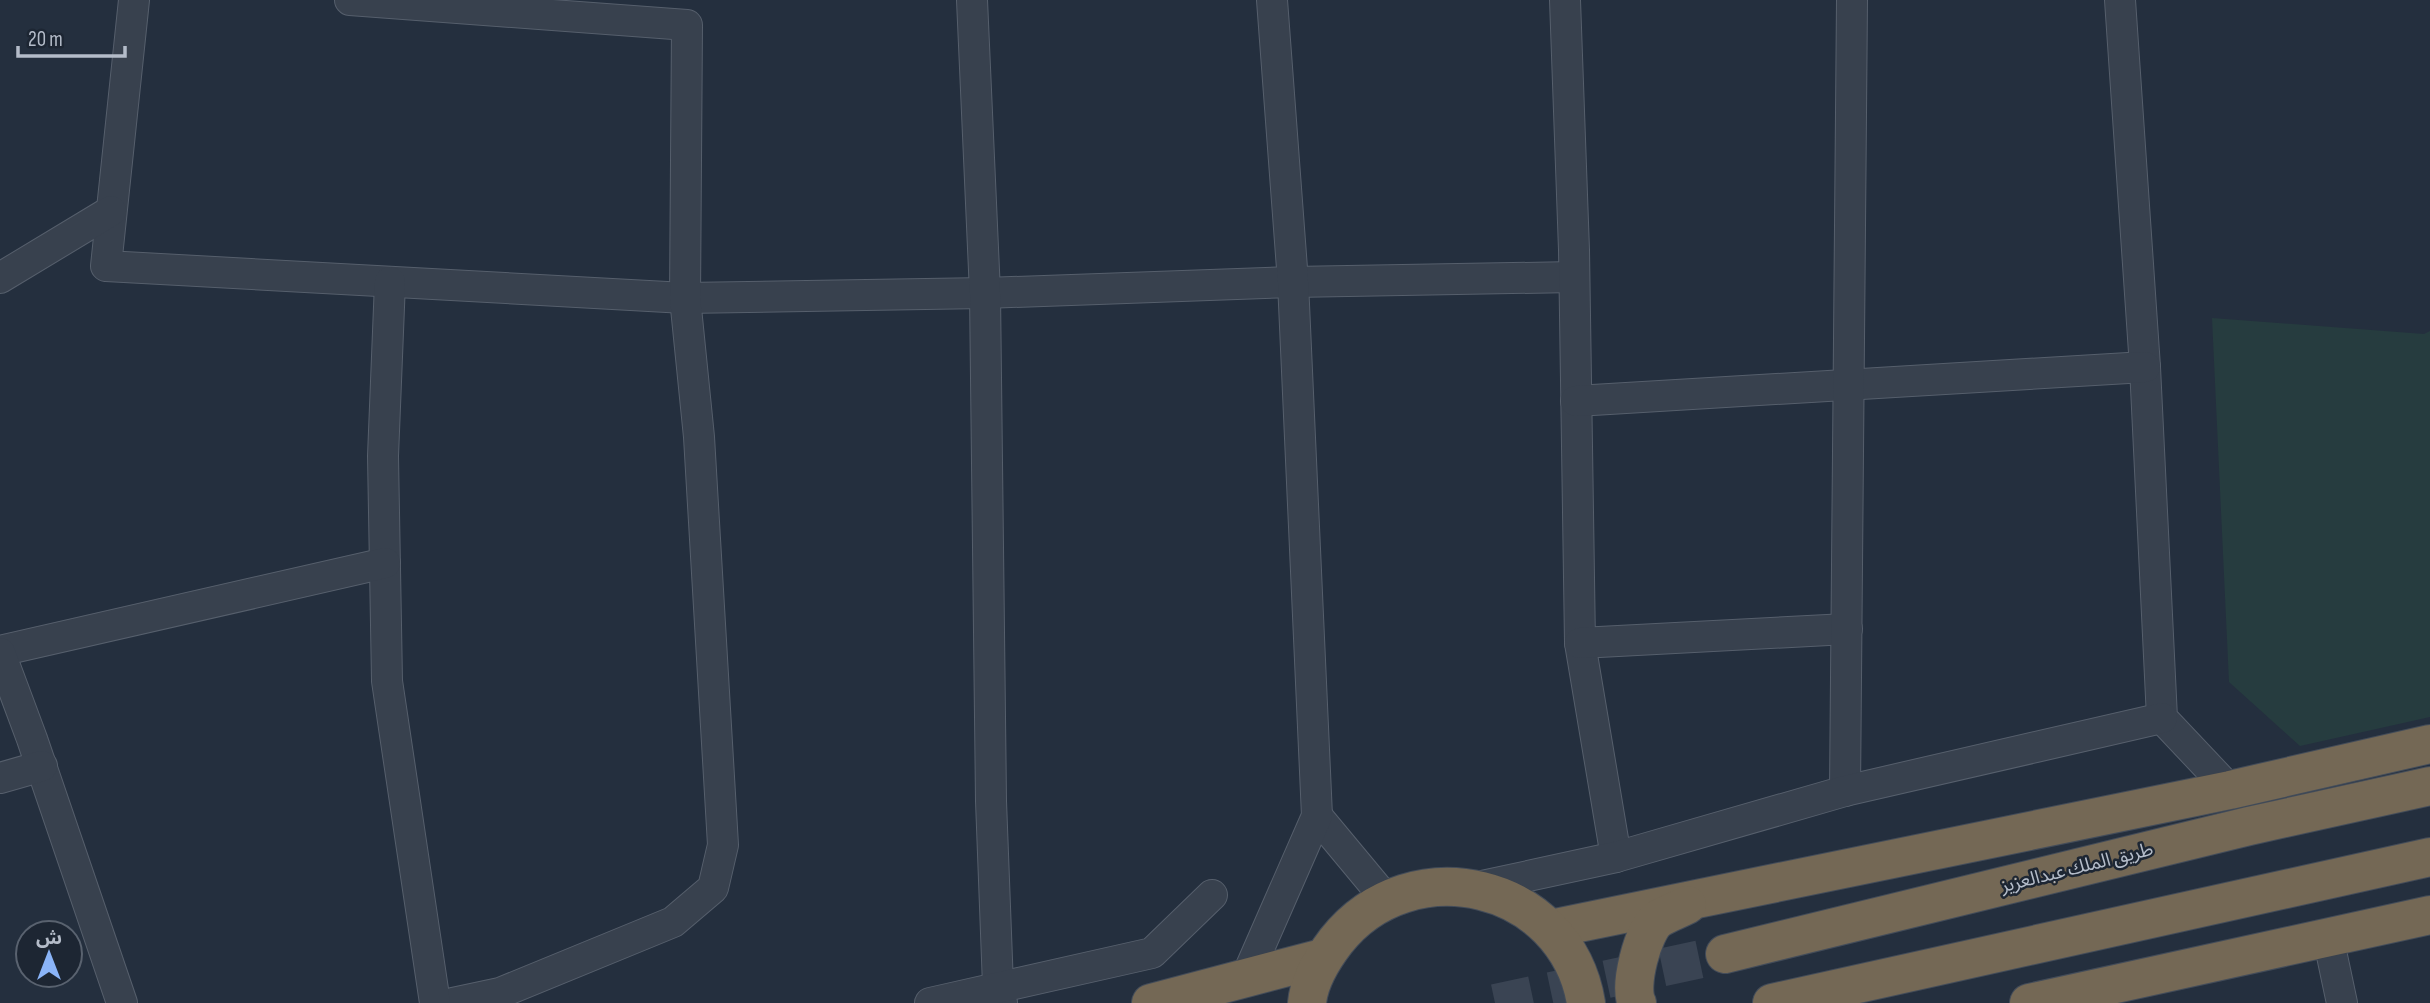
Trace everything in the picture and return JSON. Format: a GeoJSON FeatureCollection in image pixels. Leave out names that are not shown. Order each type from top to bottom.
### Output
{"type":"FeatureCollection","features":[{"type":"Feature","properties":{"kind":"highway"},"geometry":{"type":"LineString","coordinates":[[1550,929],[2231,790],[2430,744]]}},
{"type":"Feature","properties":{"kind":"highway","name":"طريق الملك عبدالعزيز"},"geometry":{"type":"LineString","coordinates":[[1725,954],[2249,826],[2430,786]]}},
{"type":"Feature","properties":{"kind":"highway"},"geometry":{"type":"LineString","coordinates":[[1772,1003],[2430,857]]}},
{"type":"Feature","properties":{"kind":"highway"},"geometry":{"type":"LineString","coordinates":[[1307,1003],[1322,958],[1350,924],[1386,899],[1429,886],[1473,888],[1515,902],[1550,929],[1570,957],[1584,989],[1586,1003]]}},
{"type":"Feature","properties":{"kind":"highway"},"geometry":{"type":"LineString","coordinates":[[1637,1003],[1634,998],[1635,967],[1655,921],[1698,900]]}},
{"type":"Feature","properties":{"kind":"highway"},"geometry":{"type":"LineString","coordinates":[[2029,1003],[2430,915]]}},
{"type":"Feature","properties":{"kind":"highway"},"geometry":{"type":"LineString","coordinates":[[1159,1002],[1322,958]]}},
{"type":"Feature","properties":{"kind":"street"},"geometry":{"type":"LineString","coordinates":[[134,0],[106,266],[685,298],[985,293],[1293,282],[1574,276]]}},
{"type":"Feature","properties":{"kind":"street"},"geometry":{"type":"LineString","coordinates":[[351,0],[687,25],[685,298],[699,437],[723,845],[713,888],[673,922],[500,993],[453,1003]]}},
{"type":"Feature","properties":{"kind":"street"},"geometry":{"type":"LineString","coordinates":[[972,0],[985,293],[991,801],[1000,995]]}},
{"type":"Feature","properties":{"kind":"street"},"geometry":{"type":"LineString","coordinates":[[1246,978],[1317,816],[1293,282],[1272,0]]}},
{"type":"Feature","properties":{"kind":"street"},"geometry":{"type":"LineString","coordinates":[[1565,0],[1574,276],[1580,643],[1616,857]]}},
{"type":"Feature","properties":{"kind":"street"},"geometry":{"type":"LineString","coordinates":[[1844,791],[1852,0]]}},
{"type":"Feature","properties":{"kind":"street"},"geometry":{"type":"LineString","coordinates":[[2120,0],[2145,367],[2162,718],[2231,790]]}},
{"type":"Feature","properties":{"kind":"street"},"geometry":{"type":"LineString","coordinates":[[0,278],[111,211]]}},
{"type":"Feature","properties":{"kind":"street"},"geometry":{"type":"LineString","coordinates":[[390,282],[383,456],[387,681],[435,1003]]}},
{"type":"Feature","properties":{"kind":"street"},"geometry":{"type":"LineString","coordinates":[[1576,401],[2145,367]]}},
{"type":"Feature","properties":{"kind":"street"},"geometry":{"type":"LineString","coordinates":[[122,1003],[0,652],[385,563]]}},
{"type":"Feature","properties":{"kind":"street"},"geometry":{"type":"LineString","coordinates":[[1580,643],[1847,629]]}},
{"type":"Feature","properties":{"kind":"street"},"geometry":{"type":"LineString","coordinates":[[1473,888],[1616,857],[1844,791],[2162,718]]}},
{"type":"Feature","properties":{"kind":"street"},"geometry":{"type":"LineString","coordinates":[[0,778],[41,766]]}},
{"type":"Feature","properties":{"kind":"street"},"geometry":{"type":"LineString","coordinates":[[1317,816],[1386,899]]}},
{"type":"Feature","properties":{"kind":"street"},"geometry":{"type":"LineString","coordinates":[[930,1003],[1000,995],[1152,953],[1212,895]]}},
{"type":"Feature","properties":{"kind":"street"},"geometry":{"type":"LineString","coordinates":[[2328,937],[2342,1003]]}},
{"type":"Feature","properties":{"kind":"green space"},"geometry":{"type":"Polygon","coordinates":[[[2212,318],[2424,334],[2430,331],[2430,717],[2300,746],[2229,682],[2212,318]]]}},
{"type":"Feature","properties":{"kind":"tunnel"},"geometry":{"type":"LineString","coordinates":[[1495,1003],[1725,954]]}}]}
